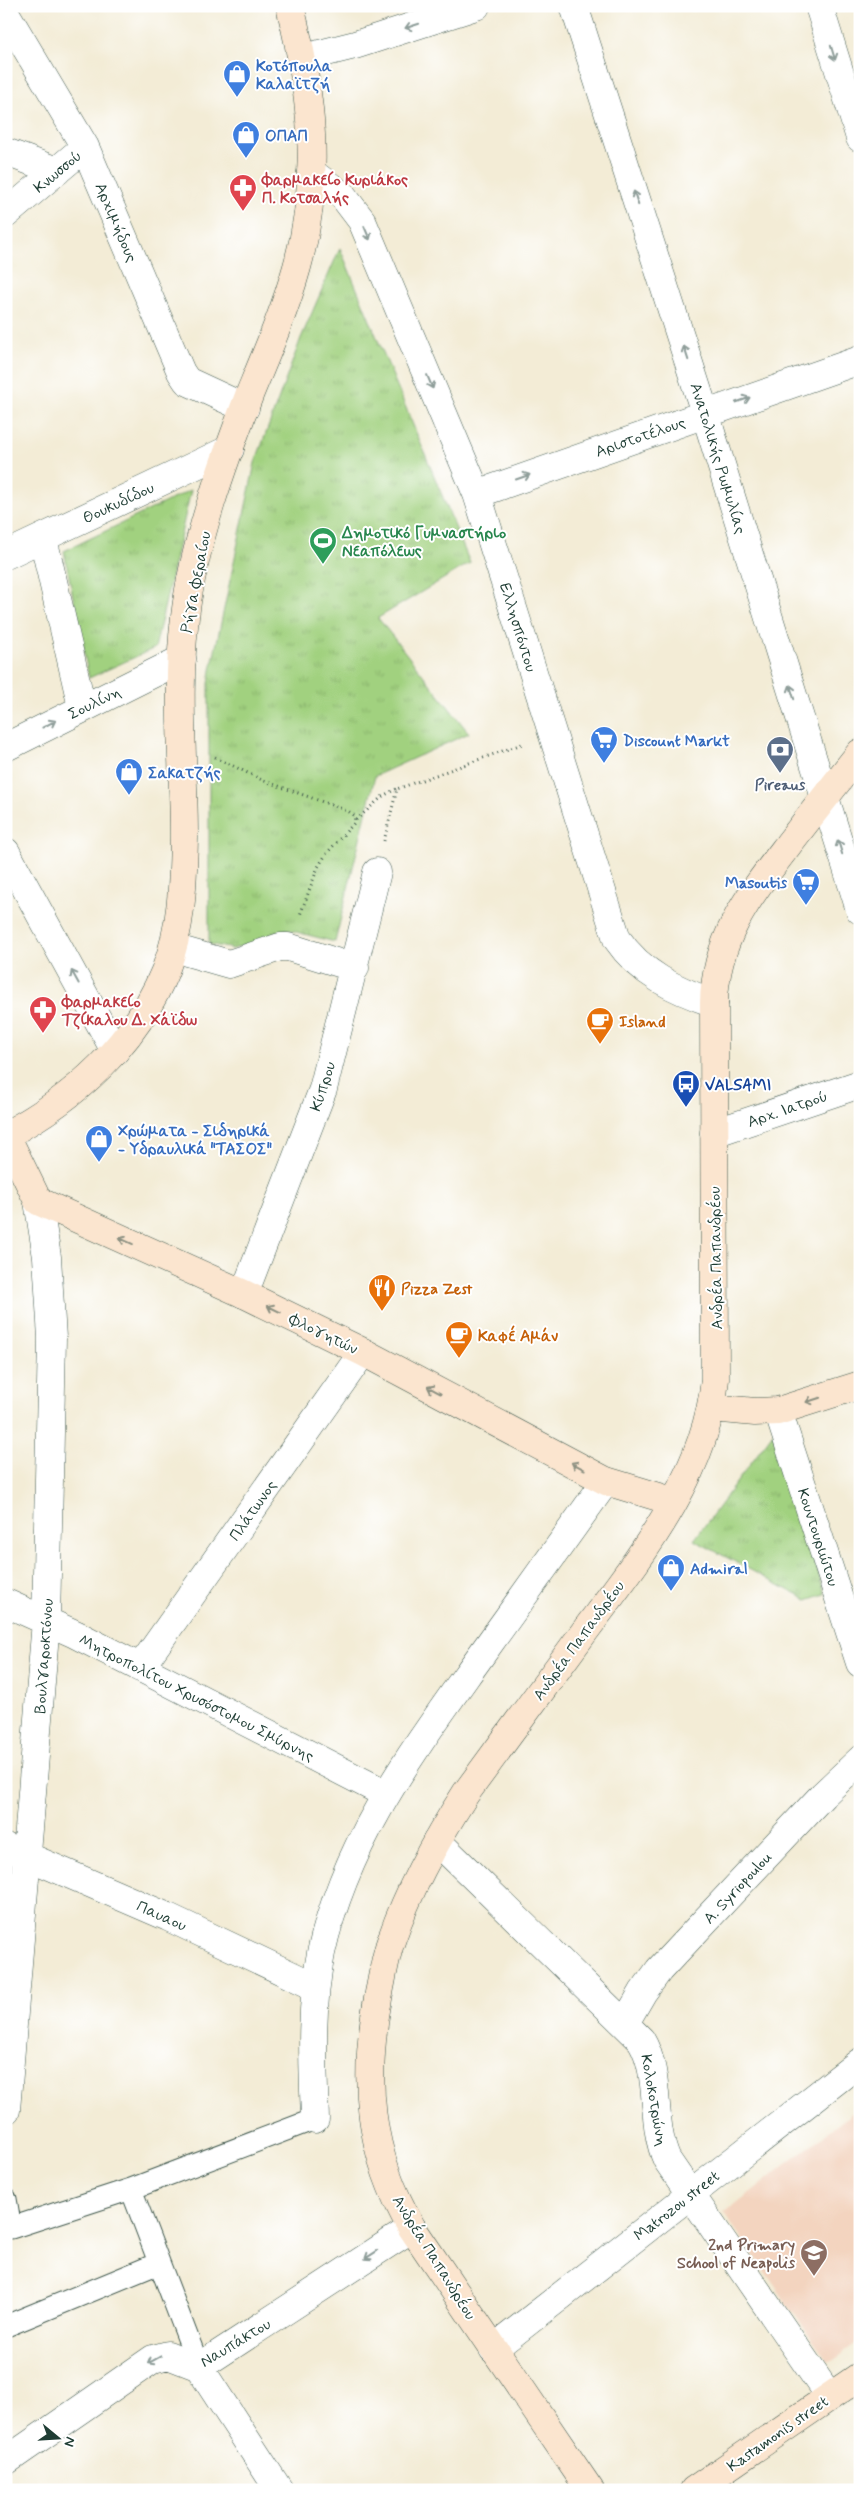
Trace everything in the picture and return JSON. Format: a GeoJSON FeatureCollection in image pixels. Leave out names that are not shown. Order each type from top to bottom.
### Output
{"type":"FeatureCollection","features":[{"type":"Feature","properties":{"kind":"street","name":"Ρήγα Φεραίου"},"geometry":{"type":"LineString","coordinates":[[6,1135],[57,1105],[115,1051],[145,1011],[159,984],[173,948],[184,878],[182,659],[185,617],[190,588],[203,535],[230,450],[282,314],[298,264],[306,220],[313,137],[303,58],[290,6]]}},
{"type":"Feature","properties":{"kind":"street"},"geometry":{"type":"LineString","coordinates":[[303,58],[355,45],[476,6]]}},
{"type":"Feature","properties":{"kind":"street","name":"Ανατολικής Ρωμυλίας"},"geometry":{"type":"LineString","coordinates":[[574,6],[705,414],[860,910]]}},
{"type":"Feature","properties":{"kind":"street"},"geometry":{"type":"LineString","coordinates":[[818,6],[860,138]]}},
{"type":"Feature","properties":{"kind":"street","name":"Αρχιμήδους"},"geometry":{"type":"LineString","coordinates":[[6,14],[85,147],[181,372],[187,381],[245,408]]}},
{"type":"Feature","properties":{"kind":"street","name":"Κνωσσού"},"geometry":{"type":"LineString","coordinates":[[6,214],[85,147]]}},
{"type":"Feature","properties":{"kind":"street"},"geometry":{"type":"LineString","coordinates":[[6,152],[57,171]]}},
{"type":"Feature","properties":{"kind":"street","name":"Ελλησπόντου"},"geometry":{"type":"LineString","coordinates":[[311,172],[343,196],[362,221],[477,494],[617,939],[634,962],[647,972],[685,993],[714,1003]]}},
{"type":"Feature","properties":{"kind":"street","name":"Αριστοτέλους"},"geometry":{"type":"LineString","coordinates":[[477,494],[860,360]]}},
{"type":"Feature","properties":{"kind":"street","name":"Θουκυδίδου"},"geometry":{"type":"LineString","coordinates":[[6,555],[230,450]]}},
{"type":"Feature","properties":{"kind":"street"},"geometry":{"type":"LineString","coordinates":[[43,538],[82,707]]}},
{"type":"Feature","properties":{"kind":"street","name":"Σουλίνη"},"geometry":{"type":"LineString","coordinates":[[6,747],[82,707],[182,659]]}},
{"type":"Feature","properties":{"kind":"street","name":"Ανδρέα Παπανδρέου"},"geometry":{"type":"LineString","coordinates":[[590,2490],[412,2228],[386,2175],[375,2138],[370,2103],[371,2056],[377,2006],[391,1938],[411,1892],[437,1841],[466,1792],[630,1570],[672,1501],[700,1444],[712,1408],[716,1333],[714,1003],[720,962],[748,896],[860,753]]}},
{"type":"Feature","properties":{"kind":"street"},"geometry":{"type":"LineString","coordinates":[[6,852],[115,1051]]}},
{"type":"Feature","properties":{"kind":"street","name":"Κύπρου"},"geometry":{"type":"LineString","coordinates":[[244,1294],[323,1089],[377,872]]}},
{"type":"Feature","properties":{"kind":"street"},"geometry":{"type":"LineString","coordinates":[[173,948],[228,964],[280,947],[288,947],[354,968]]}},
{"type":"Feature","properties":{"kind":"street","name":"Αρχ. Ιατρού"},"geometry":{"type":"LineString","coordinates":[[714,1133],[860,1084]]}},
{"type":"Feature","properties":{"kind":"street"},"geometry":{"type":"LineString","coordinates":[[6,1135],[38,1201]]}},
{"type":"Feature","properties":{"kind":"street","name":"Φλογητών"},"geometry":{"type":"LineString","coordinates":[[38,1201],[244,1294],[364,1352],[606,1481],[672,1501]]}},
{"type":"Feature","properties":{"kind":"street","name":"Βουλγαροκτόνου"},"geometry":{"type":"LineString","coordinates":[[6,2110],[16,1851],[46,1621],[52,1338],[47,1257],[38,1201]]}},
{"type":"Feature","properties":{"kind":"street","name":"Πλάτωνος"},"geometry":{"type":"LineString","coordinates":[[140,1668],[364,1352]]}},
{"type":"Feature","properties":{"kind":"street"},"geometry":{"type":"LineString","coordinates":[[712,1408],[755,1412],[778,1411],[860,1385]]}},
{"type":"Feature","properties":{"kind":"street","name":"Κουντουριώτου"},"geometry":{"type":"LineString","coordinates":[[778,1411],[860,1663]]}},
{"type":"Feature","properties":{"kind":"street"},"geometry":{"type":"LineString","coordinates":[[315,2119],[313,2022],[321,1954],[337,1897],[368,1826],[406,1762],[606,1481]]}},
{"type":"Feature","properties":{"kind":"street","name":"Μητροπολίτου Χρυσόστομου Σμύρνης"},"geometry":{"type":"LineString","coordinates":[[6,1603],[140,1668],[386,1794]]}},
{"type":"Feature","properties":{"kind":"street","name":"A. Syriopoulou"},"geometry":{"type":"LineString","coordinates":[[625,2023],[643,1992],[659,1970],[823,1795],[860,1760]]}},
{"type":"Feature","properties":{"kind":"street","name":"Κολοκοτρώνη"},"geometry":{"type":"LineString","coordinates":[[437,1841],[641,2040],[646,2051],[661,2146],[667,2160],[829,2396]]}},
{"type":"Feature","properties":{"kind":"street","name":"Παυαου"},"geometry":{"type":"LineString","coordinates":[[16,1851],[168,1917],[316,1987]]}},
{"type":"Feature","properties":{"kind":"street","name":"Matrozou street"},"geometry":{"type":"LineString","coordinates":[[493,2349],[860,2062]]}},
{"type":"Feature","properties":{"kind":"street","name":"Ναυπάκτου"},"geometry":{"type":"LineString","coordinates":[[6,2461],[153,2359],[168,2355],[199,2367],[412,2228]]}},
{"type":"Feature","properties":{"kind":"street"},"geometry":{"type":"LineString","coordinates":[[199,2367],[279,2490]]}},
{"type":"Feature","properties":{"kind":"street","name":"Kastamonis street"},"geometry":{"type":"LineString","coordinates":[[694,2490],[860,2376]]}},
{"type":"Feature","properties":{"kind":"lane"},"geometry":{"type":"LineString","coordinates":[[6,2198],[9,2229],[131,2189],[315,2119]]}},
{"type":"Feature","properties":{"kind":"lane"},"geometry":{"type":"LineString","coordinates":[[131,2189],[199,2367]]}},
{"type":"Feature","properties":{"kind":"lane"},"geometry":{"type":"LineString","coordinates":[[6,2326],[159,2263]]}},
{"type":"Feature","properties":{"kind":"path"},"geometry":{"type":"LineString","coordinates":[[288,947],[318,867],[327,853],[356,820],[383,796],[397,789],[542,737],[554,738]]}},
{"type":"Feature","properties":{"kind":"path"},"geometry":{"type":"LineString","coordinates":[[229,764],[262,780],[348,810],[356,820]]}},
{"type":"Feature","properties":{"kind":"path"},"geometry":{"type":"LineString","coordinates":[[377,872],[397,789]]}},
{"type":"Feature","properties":{"kind":"shaded area","name":"2nd Primary School of Neapolis"},"geometry":{"type":"Polygon","coordinates":[[[860,2107],[860,2341],[828,2362],[724,2213],[860,2107]]]}},
{"type":"Feature","properties":{"kind":"green space"},"geometry":{"type":"Polygon","coordinates":[[[340,248],[470,563],[378,618],[469,733],[375,776],[335,942],[285,929],[279,934],[233,949],[209,944],[209,684],[211,670],[255,463],[301,338],[340,248]]]}},
{"type":"Feature","properties":{"kind":"green space"},"geometry":{"type":"Polygon","coordinates":[[[191,490],[155,648],[89,678],[64,551],[191,490]]]}},
{"type":"Feature","properties":{"kind":"green space"},"geometry":{"type":"Polygon","coordinates":[[[773,1433],[825,1594],[807,1600],[694,1540],[773,1433]]]}},
{"type":"Feature","properties":{"kind":"place","name":"Κοτόπουλα Καλαϊτζή"},"geometry":{"type":"Point","coordinates":[237,98]}},
{"type":"Feature","properties":{"kind":"place","name":"ΟΠΑΠ"},"geometry":{"type":"Point","coordinates":[246,159]}},
{"type":"Feature","properties":{"kind":"place","name":"Φαρμακείο Κυριάκος Π. Κοτσαλής"},"geometry":{"type":"Point","coordinates":[243,212]}},
{"type":"Feature","properties":{"kind":"place","name":"Δημοτικό Γυμναστήριο Νεαπόλεως"},"geometry":{"type":"Point","coordinates":[323,565]}},
{"type":"Feature","properties":{"kind":"place","name":"Discount Markt"},"geometry":{"type":"Point","coordinates":[604,764]}},
{"type":"Feature","properties":{"kind":"place","name":"Pireaus"},"geometry":{"type":"Point","coordinates":[780,774]}},
{"type":"Feature","properties":{"kind":"place","name":"Σακατζής"},"geometry":{"type":"Point","coordinates":[129,796]}},
{"type":"Feature","properties":{"kind":"place","name":"Masoutis"},"geometry":{"type":"Point","coordinates":[806,906]}},
{"type":"Feature","properties":{"kind":"place","name":"Φαρμακείο Τζίκαλου Δ. Χάϊδω"},"geometry":{"type":"Point","coordinates":[43,1034]}},
{"type":"Feature","properties":{"kind":"place","name":"Island"},"geometry":{"type":"Point","coordinates":[600,1045]}},
{"type":"Feature","properties":{"kind":"place","name":"VALSAMI"},"geometry":{"type":"Point","coordinates":[686,1108]}},
{"type":"Feature","properties":{"kind":"place","name":"Χρώματα - Σιδηρικά - Υδραυλικά \"ΤΑΣΟΣ\""},"geometry":{"type":"Point","coordinates":[99,1163]}},
{"type":"Feature","properties":{"kind":"place","name":"Pizza Zest"},"geometry":{"type":"Point","coordinates":[382,1312]}},
{"type":"Feature","properties":{"kind":"place","name":"Καφέ Αμάν"},"geometry":{"type":"Point","coordinates":[459,1359]}},
{"type":"Feature","properties":{"kind":"place","name":"Admiral"},"geometry":{"type":"Point","coordinates":[671,1592]}},
{"type":"Feature","properties":{"kind":"place","name":"2nd Primary School of Neapolis"},"geometry":{"type":"Point","coordinates":[814,2277]}}]}
